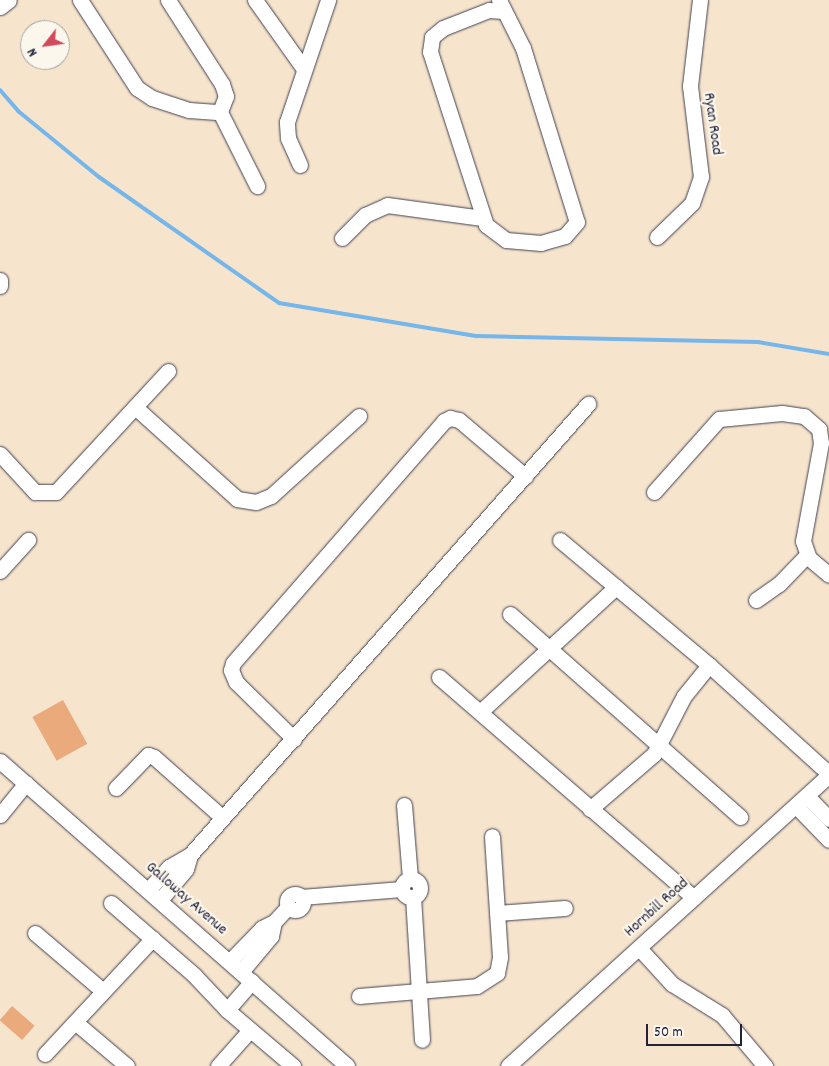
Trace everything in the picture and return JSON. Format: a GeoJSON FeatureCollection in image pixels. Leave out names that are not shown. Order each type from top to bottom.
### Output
{"type":"FeatureCollection","features":[{"type":"Feature","properties":{"kind":"street"},"geometry":{"type":"LineString","coordinates":[[0,7],[9,0]]}},
{"type":"Feature","properties":{"kind":"street"},"geometry":{"type":"LineString","coordinates":[[80,0],[137,88],[152,98],[181,107],[203,112],[220,112]]}},
{"type":"Feature","properties":{"kind":"street"},"geometry":{"type":"LineString","coordinates":[[168,0],[222,84],[226,96],[220,112],[257,186]]}},
{"type":"Feature","properties":{"kind":"street"},"geometry":{"type":"LineString","coordinates":[[254,0],[304,69]]}},
{"type":"Feature","properties":{"kind":"street"},"geometry":{"type":"LineString","coordinates":[[300,165],[286,130],[304,69],[328,0]]}},
{"type":"Feature","properties":{"kind":"street","name":"Ryan Road"},"geometry":{"type":"LineString","coordinates":[[657,238],[692,202],[701,177],[690,86],[700,0]]}},
{"type":"Feature","properties":{"kind":"street"},"geometry":{"type":"LineString","coordinates":[[501,6],[513,24],[523,48],[577,222],[565,236],[531,244],[497,236],[482,218],[429,45],[432,37],[443,28],[501,6]]}},
{"type":"Feature","properties":{"kind":"street"},"geometry":{"type":"LineString","coordinates":[[342,238],[365,215],[387,205],[482,218]]}},
{"type":"Feature","properties":{"kind":"street"},"geometry":{"type":"LineString","coordinates":[[0,280],[0,286]]}},
{"type":"Feature","properties":{"kind":"street"},"geometry":{"type":"LineString","coordinates":[[0,454],[35,492],[56,492],[168,371]]}},
{"type":"Feature","properties":{"kind":"street"},"geometry":{"type":"LineString","coordinates":[[149,889],[169,866],[190,855],[588,404]]}},
{"type":"Feature","properties":{"kind":"street"},"geometry":{"type":"LineString","coordinates":[[135,408],[237,499],[248,502],[271,496],[359,416]]}},
{"type":"Feature","properties":{"kind":"street"},"geometry":{"type":"LineString","coordinates":[[654,492],[711,423],[718,419],[782,413],[804,416],[813,421],[821,434],[804,525],[803,541],[808,555],[829,575]]}},
{"type":"Feature","properties":{"kind":"street"},"geometry":{"type":"LineString","coordinates":[[294,739],[240,687],[231,670],[238,654],[447,419],[459,420],[525,476]]}},
{"type":"Feature","properties":{"kind":"street"},"geometry":{"type":"LineString","coordinates":[[0,571],[28,540]]}},
{"type":"Feature","properties":{"kind":"street"},"geometry":{"type":"LineString","coordinates":[[560,540],[709,665],[829,774]]}},
{"type":"Feature","properties":{"kind":"street"},"geometry":{"type":"LineString","coordinates":[[756,600],[779,584],[808,555]]}},
{"type":"Feature","properties":{"kind":"street"},"geometry":{"type":"LineString","coordinates":[[480,712],[616,587]]}},
{"type":"Feature","properties":{"kind":"street"},"geometry":{"type":"LineString","coordinates":[[510,614],[661,744],[740,817]]}},
{"type":"Feature","properties":{"kind":"street"},"geometry":{"type":"LineString","coordinates":[[590,809],[646,763],[661,744],[684,696],[709,665]]}},
{"type":"Feature","properties":{"kind":"street"},"geometry":{"type":"LineString","coordinates":[[439,677],[694,898]]}},
{"type":"Feature","properties":{"kind":"street"},"geometry":{"type":"LineString","coordinates":[[116,788],[148,756],[154,757],[223,818]]}},
{"type":"Feature","properties":{"kind":"street","name":"Galloway Avenue"},"geometry":{"type":"LineString","coordinates":[[0,761],[149,889],[346,1066]]}},
{"type":"Feature","properties":{"kind":"street","name":"Hornbill Road"},"geometry":{"type":"LineString","coordinates":[[508,1066],[829,774]]}},
{"type":"Feature","properties":{"kind":"street"},"geometry":{"type":"LineString","coordinates":[[0,814],[26,783]]}},
{"type":"Feature","properties":{"kind":"street"},"geometry":{"type":"LineString","coordinates":[[807,796],[829,818]]}},
{"type":"Feature","properties":{"kind":"street"},"geometry":{"type":"LineString","coordinates":[[404,805],[408,888],[422,1040]]}},
{"type":"Feature","properties":{"kind":"street"},"geometry":{"type":"LineString","coordinates":[[796,806],[829,840]]}},
{"type":"Feature","properties":{"kind":"street"},"geometry":{"type":"LineString","coordinates":[[359,996],[476,986],[493,977],[500,957],[492,836]]}},
{"type":"Feature","properties":{"kind":"street"},"geometry":{"type":"LineString","coordinates":[[160,900],[186,869],[190,855]]}},
{"type":"Feature","properties":{"kind":"street"},"geometry":{"type":"LineString","coordinates":[[230,961],[262,928],[274,922],[288,907],[287,900],[291,895],[301,897],[408,888]]}},
{"type":"Feature","properties":{"kind":"street"},"geometry":{"type":"LineString","coordinates":[[111,903],[153,938],[226,1010],[293,1066]]}},
{"type":"Feature","properties":{"kind":"street"},"geometry":{"type":"LineString","coordinates":[[497,913],[565,908]]}},
{"type":"Feature","properties":{"kind":"street"},"geometry":{"type":"LineString","coordinates":[[226,1010],[271,936],[274,922]]}},
{"type":"Feature","properties":{"kind":"street"},"geometry":{"type":"LineString","coordinates":[[35,933],[103,991]]}},
{"type":"Feature","properties":{"kind":"street"},"geometry":{"type":"LineString","coordinates":[[45,1054],[153,938]]}},
{"type":"Feature","properties":{"kind":"street"},"geometry":{"type":"LineString","coordinates":[[639,948],[672,984],[722,1015],[765,1066]]}},
{"type":"Feature","properties":{"kind":"street"},"geometry":{"type":"LineString","coordinates":[[75,1022],[127,1066]]}},
{"type":"Feature","properties":{"kind":"street"},"geometry":{"type":"LineString","coordinates":[[218,1066],[250,1030]]}},
{"type":"Feature","properties":{"kind":"building"},"geometry":{"type":"Polygon","coordinates":[[[63,700],[87,744],[57,761],[32,717],[63,700]]]}},
{"type":"Feature","properties":{"kind":"building"},"geometry":{"type":"Polygon","coordinates":[[[12,1006],[35,1026],[22,1040],[0,1021],[12,1006]]]}},
{"type":"Feature","properties":{"kind":"waterway"},"geometry":{"type":"LineString","coordinates":[[0,90],[18,111],[99,177],[279,303],[477,336],[758,342],[829,354]]}}]}
